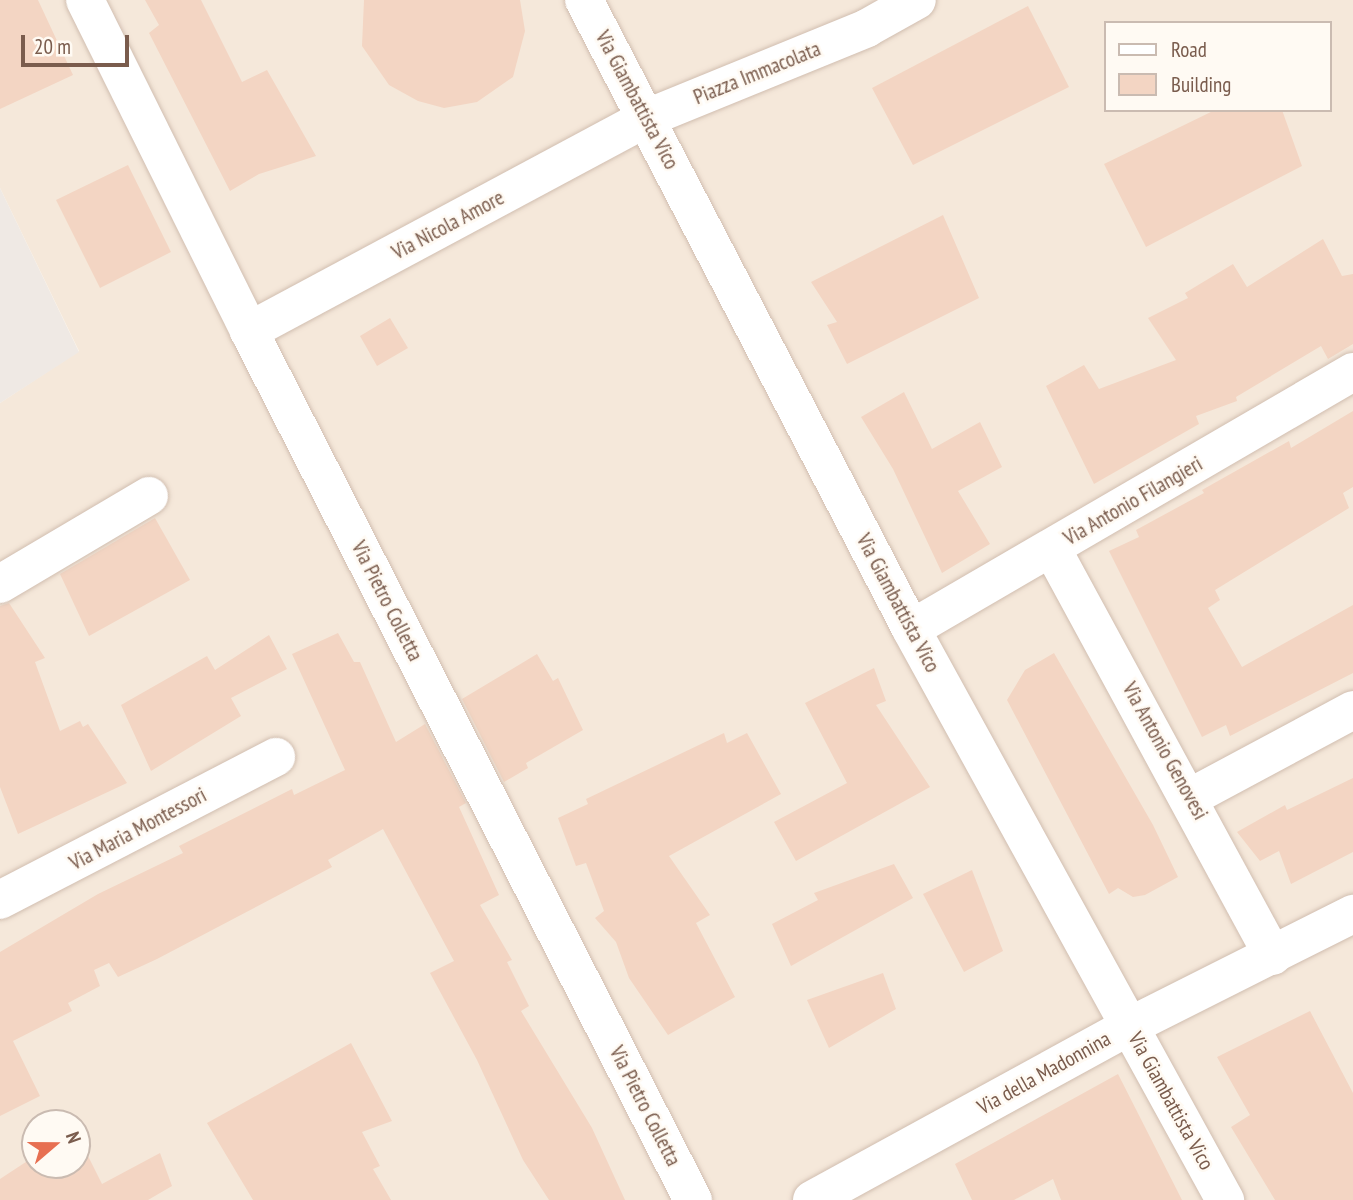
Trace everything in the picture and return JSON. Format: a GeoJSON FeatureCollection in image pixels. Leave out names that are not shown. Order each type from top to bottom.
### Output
{"type":"FeatureCollection","features":[{"type":"Feature","properties":{"kind":"street","name":"Via Pietro Colletta"},"geometry":{"type":"LineString","coordinates":[[85,0],[249,331],[693,1200]]}},
{"type":"Feature","properties":{"kind":"street","name":"Via Giambattista Vico"},"geometry":{"type":"LineString","coordinates":[[584,0],[911,629],[1225,1200]]}},
{"type":"Feature","properties":{"kind":"street","name":"Piazza Immacolata"},"geometry":{"type":"LineString","coordinates":[[647,118],[861,14],[917,0]]}},
{"type":"Feature","properties":{"kind":"street","name":"Via Nicola Amore"},"geometry":{"type":"LineString","coordinates":[[249,331],[647,118]]}},
{"type":"Feature","properties":{"kind":"street","name":"Via Antonio Filangieri"},"geometry":{"type":"LineString","coordinates":[[911,629],[1353,372]]}},
{"type":"Feature","properties":{"kind":"street"},"geometry":{"type":"LineString","coordinates":[[0,584],[149,496]]}},
{"type":"Feature","properties":{"kind":"street","name":"Via Antonio Genovesi"},"geometry":{"type":"LineString","coordinates":[[1052,549],[1191,797],[1273,956]]}},
{"type":"Feature","properties":{"kind":"street"},"geometry":{"type":"LineString","coordinates":[[1191,797],[1353,710]]}},
{"type":"Feature","properties":{"kind":"street","name":"Via Maria Montessori"},"geometry":{"type":"LineString","coordinates":[[0,900],[276,757]]}},
{"type":"Feature","properties":{"kind":"street","name":"Via della Madonnina"},"geometry":{"type":"LineString","coordinates":[[812,1200],[1130,1026],[1353,914]]}},
{"type":"Feature","properties":{"kind":"shaded area"},"geometry":{"type":"Polygon","coordinates":[[[0,0],[1353,0],[1353,1200],[0,1200],[0,403],[79,351],[0,188],[0,0]]]}},
{"type":"Feature","properties":{"kind":"shaded area"},"geometry":{"type":"Polygon","coordinates":[[[0,188],[79,352],[0,403],[0,188]]]}},
{"type":"Feature","properties":{"kind":"building"},"geometry":{"type":"Polygon","coordinates":[[[0,0],[38,0],[73,75],[0,109],[0,0]]]}},
{"type":"Feature","properties":{"kind":"building"},"geometry":{"type":"Polygon","coordinates":[[[145,0],[201,0],[242,82],[267,70],[316,156],[259,174],[230,191],[149,33],[159,25],[145,0]]]}},
{"type":"Feature","properties":{"kind":"building"},"geometry":{"type":"Polygon","coordinates":[[[364,0],[520,0],[525,31],[513,77],[477,102],[444,108],[418,101],[389,85],[362,46],[364,0]]]}},
{"type":"Feature","properties":{"kind":"building"},"geometry":{"type":"Polygon","coordinates":[[[1028,6],[1069,87],[913,165],[872,88],[1028,6]]]}},
{"type":"Feature","properties":{"kind":"building"},"geometry":{"type":"Polygon","coordinates":[[[1211,112],[1283,112],[1302,166],[1146,247],[1104,164],[1211,112]]]}},
{"type":"Feature","properties":{"kind":"building"},"geometry":{"type":"Polygon","coordinates":[[[128,165],[171,252],[100,288],[56,200],[128,165]]]}},
{"type":"Feature","properties":{"kind":"building"},"geometry":{"type":"Polygon","coordinates":[[[943,215],[979,298],[847,364],[827,325],[837,322],[811,282],[943,215]]]}},
{"type":"Feature","properties":{"kind":"building"},"geometry":{"type":"Polygon","coordinates":[[[1323,239],[1342,276],[1353,274],[1353,344],[1328,359],[1321,346],[1236,397],[1237,401],[1196,416],[1199,424],[1094,484],[1046,386],[1084,365],[1099,389],[1176,360],[1148,318],[1188,298],[1185,293],[1233,264],[1247,287],[1323,239]]]}},
{"type":"Feature","properties":{"kind":"building"},"geometry":{"type":"Polygon","coordinates":[[[390,318],[408,348],[377,366],[360,336],[390,318]]]}},
{"type":"Feature","properties":{"kind":"building"},"geometry":{"type":"Polygon","coordinates":[[[904,392],[932,449],[980,422],[1002,467],[958,491],[990,544],[942,573],[893,469],[861,417],[904,392]]]}},
{"type":"Feature","properties":{"kind":"building"},"geometry":{"type":"Polygon","coordinates":[[[1353,411],[1353,487],[1343,493],[1349,508],[1215,590],[1220,600],[1208,608],[1242,667],[1353,605],[1353,673],[1230,736],[1226,725],[1202,737],[1109,551],[1139,537],[1136,530],[1204,493],[1202,490],[1289,441],[1291,448],[1353,411]]]}},
{"type":"Feature","properties":{"kind":"building"},"geometry":{"type":"Polygon","coordinates":[[[155,518],[190,580],[89,636],[60,574],[155,518]]]}},
{"type":"Feature","properties":{"kind":"building"},"geometry":{"type":"Polygon","coordinates":[[[9,603],[45,658],[35,662],[60,731],[80,721],[83,727],[88,724],[127,783],[18,834],[0,787],[0,606],[9,603]]]}},
{"type":"Feature","properties":{"kind":"building"},"geometry":{"type":"Polygon","coordinates":[[[338,633],[354,662],[360,662],[396,742],[425,724],[466,803],[459,807],[499,895],[480,905],[512,960],[507,962],[529,1006],[521,1011],[592,1128],[625,1200],[549,1200],[523,1160],[477,1060],[430,973],[454,961],[383,829],[328,860],[332,867],[157,959],[118,977],[109,963],[94,970],[100,986],[68,1003],[72,1011],[13,1041],[40,1096],[0,1116],[0,952],[98,894],[183,853],[179,846],[292,789],[294,795],[345,770],[292,654],[338,633]]]}},
{"type":"Feature","properties":{"kind":"building"},"geometry":{"type":"Polygon","coordinates":[[[269,635],[287,669],[231,698],[241,716],[151,771],[121,705],[207,656],[215,670],[269,635]]]}},
{"type":"Feature","properties":{"kind":"building"},"geometry":{"type":"Polygon","coordinates":[[[1054,653],[1153,825],[1178,877],[1145,895],[1133,897],[1118,888],[1109,894],[1007,700],[1025,670],[1054,653]]]}},
{"type":"Feature","properties":{"kind":"building"},"geometry":{"type":"Polygon","coordinates":[[[537,654],[553,681],[558,678],[583,730],[526,763],[528,768],[504,782],[462,699],[537,654]]]}},
{"type":"Feature","properties":{"kind":"building"},"geometry":{"type":"Polygon","coordinates":[[[874,668],[886,701],[876,705],[930,787],[796,861],[774,822],[847,783],[805,703],[874,668]]]}},
{"type":"Feature","properties":{"kind":"building"},"geometry":{"type":"Polygon","coordinates":[[[724,733],[727,743],[747,733],[781,794],[669,856],[710,915],[696,923],[735,997],[668,1035],[629,978],[616,942],[595,918],[604,911],[586,863],[576,866],[558,818],[588,804],[586,799],[724,733]]]}},
{"type":"Feature","properties":{"kind":"building"},"geometry":{"type":"Polygon","coordinates":[[[1353,778],[1353,852],[1291,884],[1279,851],[1260,861],[1237,832],[1285,805],[1287,810],[1353,778]]]}},
{"type":"Feature","properties":{"kind":"building"},"geometry":{"type":"Polygon","coordinates":[[[894,864],[913,898],[791,966],[772,924],[818,900],[814,893],[894,864]]]}},
{"type":"Feature","properties":{"kind":"building"},"geometry":{"type":"Polygon","coordinates":[[[972,870],[1003,951],[964,972],[923,894],[972,870]]]}},
{"type":"Feature","properties":{"kind":"building"},"geometry":{"type":"Polygon","coordinates":[[[883,973],[896,1009],[829,1048],[807,1000],[883,973]]]}},
{"type":"Feature","properties":{"kind":"building"},"geometry":{"type":"Polygon","coordinates":[[[1310,1011],[1353,1093],[1353,1200],[1275,1200],[1231,1127],[1250,1115],[1217,1057],[1310,1011]]]}},
{"type":"Feature","properties":{"kind":"building"},"geometry":{"type":"Polygon","coordinates":[[[351,1043],[392,1121],[362,1132],[380,1166],[373,1169],[391,1200],[253,1200],[207,1123],[351,1043]]]}},
{"type":"Feature","properties":{"kind":"building"},"geometry":{"type":"Polygon","coordinates":[[[1118,1074],[1182,1200],[1061,1200],[1053,1179],[1014,1200],[972,1200],[955,1164],[1118,1074]]]}},
{"type":"Feature","properties":{"kind":"building"},"geometry":{"type":"Polygon","coordinates":[[[160,1153],[172,1186],[148,1200],[0,1200],[0,1179],[21,1165],[21,1179],[91,1179],[91,1162],[102,1184],[160,1153]]]}}]}
